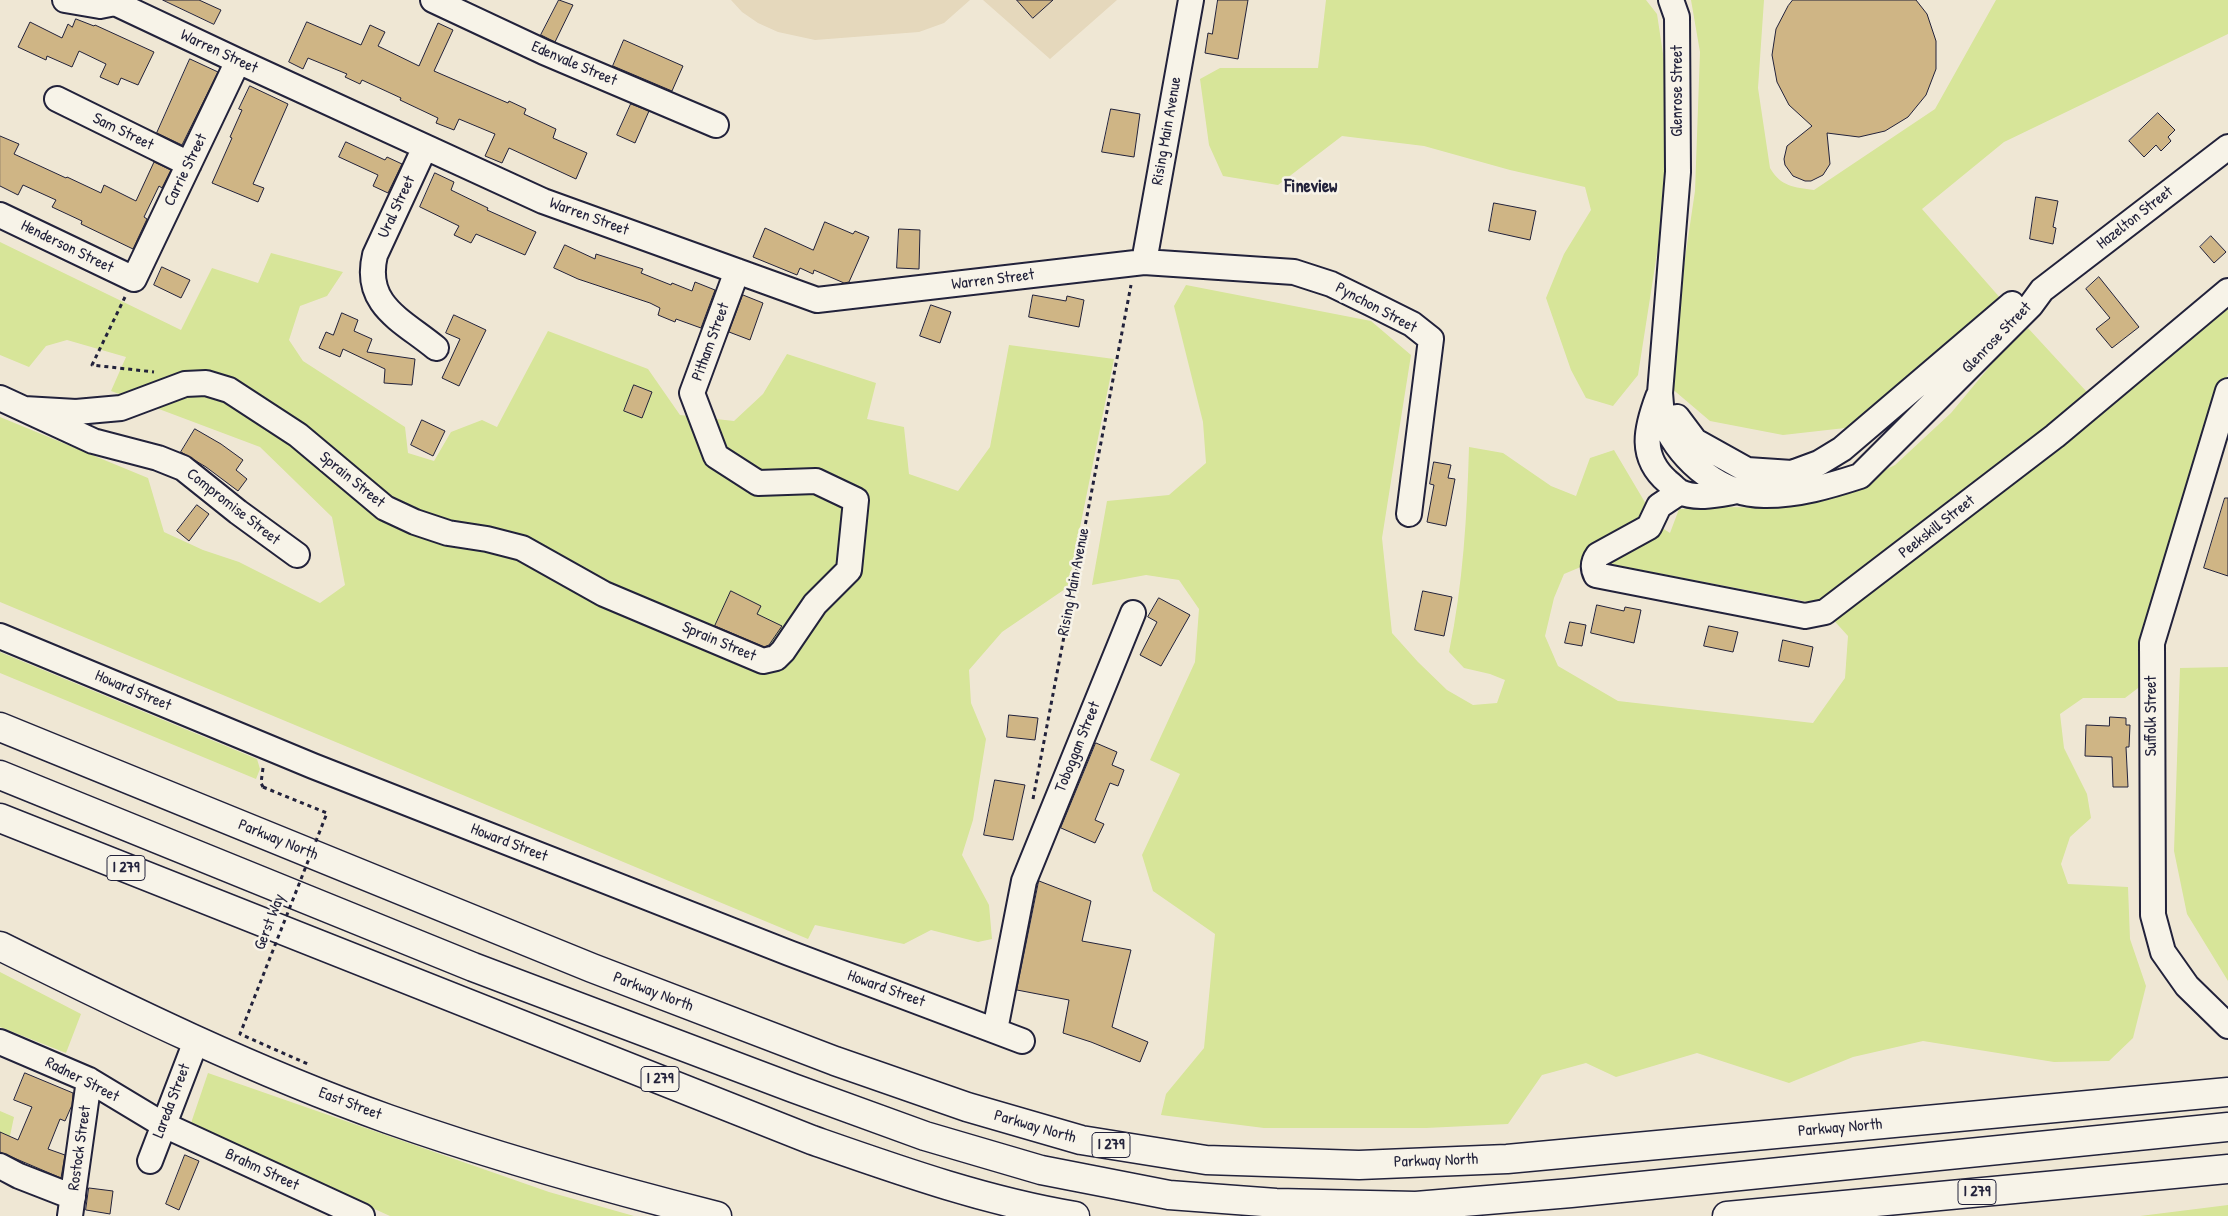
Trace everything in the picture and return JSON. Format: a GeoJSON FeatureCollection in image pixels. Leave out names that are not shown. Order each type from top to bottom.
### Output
{"type":"FeatureCollection","features":[{"type":"Feature","properties":{"kind":"main road","name":"Parkway North"},"geometry":{"type":"LineString","coordinates":[[0,727],[601,972],[835,1061],[967,1107],[1081,1140],[1206,1160],[1359,1165],[1507,1159],[2228,1092]]}},
{"type":"Feature","properties":{"kind":"main road"},"geometry":{"type":"LineString","coordinates":[[0,775],[473,967],[925,1136],[1042,1170],[1169,1195],[1276,1203],[1416,1206],[1571,1193],[2228,1127]]}},
{"type":"Feature","properties":{"kind":"main road","name":"I 279"},"geometry":{"type":"LineString","coordinates":[[0,818],[812,1140],[931,1181],[1075,1216]]}},
{"type":"Feature","properties":{"kind":"main road"},"geometry":{"type":"LineString","coordinates":[[0,830],[253,918]]}},
{"type":"Feature","properties":{"kind":"main road","name":"East Street"},"geometry":{"type":"LineString","coordinates":[[0,946],[196,1041],[388,1119],[610,1189],[717,1216]]}},
{"type":"Feature","properties":{"kind":"main road","name":"I 279"},"geometry":{"type":"LineString","coordinates":[[1727,1216],[2228,1169]]}},
{"type":"Feature","properties":{"kind":"street","name":"Warren Street"},"geometry":{"type":"LineString","coordinates":[[65,0],[100,6],[116,1],[238,61],[543,201],[818,300],[1144,262]]}},
{"type":"Feature","properties":{"kind":"street","name":"Edenvale Street"},"geometry":{"type":"LineString","coordinates":[[433,0],[544,52],[716,124]]}},
{"type":"Feature","properties":{"kind":"street","name":"Rising Main Avenue"},"geometry":{"type":"LineString","coordinates":[[1144,262],[1191,0]]}},
{"type":"Feature","properties":{"kind":"street","name":"Glenrose Street"},"geometry":{"type":"LineString","coordinates":[[1672,0],[1677,17],[1678,172],[1660,393],[1664,422],[1690,460],[1711,478],[1738,491],[1764,495],[1793,494],[1823,488],[1860,476],[2031,305],[2042,290]]}},
{"type":"Feature","properties":{"kind":"street","name":"Carrie Street"},"geometry":{"type":"LineString","coordinates":[[134,279],[238,61]]}},
{"type":"Feature","properties":{"kind":"street","name":"Sam Street"},"geometry":{"type":"LineString","coordinates":[[58,99],[189,164]]}},
{"type":"Feature","properties":{"kind":"street","name":"Ural Street"},"geometry":{"type":"LineString","coordinates":[[425,147],[375,254],[372,283],[382,304],[436,348]]}},
{"type":"Feature","properties":{"kind":"street","name":"Hazelton Street"},"geometry":{"type":"LineString","coordinates":[[2042,290],[2228,147]]}},
{"type":"Feature","properties":{"kind":"street","name":"Henderson Street"},"geometry":{"type":"LineString","coordinates":[[0,215],[134,279]]}},
{"type":"Feature","properties":{"kind":"street","name":"Pynchon Street"},"geometry":{"type":"LineString","coordinates":[[1144,262],[1294,272],[1331,284],[1372,304],[1412,324],[1431,339],[1409,514]]}},
{"type":"Feature","properties":{"kind":"street","name":"Pitham Street"},"geometry":{"type":"LineString","coordinates":[[737,271],[692,393],[716,456],[758,483],[816,481],[856,500],[850,570],[815,604],[783,651],[776,658],[763,661]]}},
{"type":"Feature","properties":{"kind":"street","name":"Glenrose Street"},"geometry":{"type":"LineString","coordinates":[[1660,393],[1695,441],[1747,470],[1792,473],[1820,463],[1842,449],[2022,295],[2042,290]]}},
{"type":"Feature","properties":{"kind":"street","name":"Peekskill Street"},"geometry":{"type":"LineString","coordinates":[[1680,492],[1659,506],[1649,527],[1598,555],[1593,561],[1593,569],[1596,575],[1805,616],[1826,612],[2055,436],[2228,292]]}},
{"type":"Feature","properties":{"kind":"street","name":"Sprain Street"},"geometry":{"type":"LineString","coordinates":[[24,409],[76,412],[120,408],[185,384],[206,384],[230,390],[298,435],[385,508],[415,522],[448,533],[487,538],[522,548],[604,594],[763,661]]}},
{"type":"Feature","properties":{"kind":"street","name":"Suffolk Street"},"geometry":{"type":"LineString","coordinates":[[2228,391],[2152,643],[2152,915],[2164,952],[2186,986],[2228,1026]]}},
{"type":"Feature","properties":{"kind":"street"},"geometry":{"type":"LineString","coordinates":[[1660,393],[1648,430],[1646,447],[1657,470],[1680,492],[1704,496],[1738,491]]}},
{"type":"Feature","properties":{"kind":"street","name":"Compromise Street"},"geometry":{"type":"LineString","coordinates":[[0,398],[93,441],[158,458],[183,468],[238,512],[297,555]]}},
{"type":"Feature","properties":{"kind":"street","name":"Toboggan Street"},"geometry":{"type":"LineString","coordinates":[[995,1030],[1024,881],[1133,613]]}},
{"type":"Feature","properties":{"kind":"street","name":"Howard Street"},"geometry":{"type":"LineString","coordinates":[[0,636],[313,766],[789,953],[1022,1041]]}},
{"type":"Feature","properties":{"kind":"street","name":"Lareda Street"},"geometry":{"type":"LineString","coordinates":[[150,1161],[162,1124],[196,1041]]}},
{"type":"Feature","properties":{"kind":"street","name":"Radner Street"},"geometry":{"type":"LineString","coordinates":[[0,1042],[89,1080],[162,1124]]}},
{"type":"Feature","properties":{"kind":"street","name":"Rostock Street"},"geometry":{"type":"LineString","coordinates":[[72,1207],[89,1080]]}},
{"type":"Feature","properties":{"kind":"street","name":"Brahm Street"},"geometry":{"type":"LineString","coordinates":[[162,1124],[362,1216]]}},
{"type":"Feature","properties":{"kind":"street"},"geometry":{"type":"LineString","coordinates":[[0,1166],[72,1207]]}},
{"type":"Feature","properties":{"kind":"path"},"geometry":{"type":"LineString","coordinates":[[134,279],[92,365],[158,373]]}},
{"type":"Feature","properties":{"kind":"path","name":"Rising Main Avenue"},"geometry":{"type":"LineString","coordinates":[[1032,802],[1132,283]]}},
{"type":"Feature","properties":{"kind":"path","name":"Gerst Way"},"geometry":{"type":"LineString","coordinates":[[263,787],[326,813],[240,1034],[310,1065]]}},
{"type":"Feature","properties":{"kind":"shaded area"},"geometry":{"type":"Polygon","coordinates":[[[731,0],[970,0],[944,23],[919,32],[815,40],[778,32],[758,23],[742,12],[731,0]]]}},
{"type":"Feature","properties":{"kind":"shaded area"},"geometry":{"type":"Polygon","coordinates":[[[983,0],[1117,0],[1050,59],[983,0]]]}},
{"type":"Feature","properties":{"kind":"green space"},"geometry":{"type":"Polygon","coordinates":[[[1326,0],[1646,0],[1657,14],[1670,100],[1658,247],[1638,375],[1613,406],[1586,398],[1571,370],[1546,298],[1564,254],[1591,210],[1585,187],[1510,170],[1424,146],[1342,136],[1278,185],[1223,176],[1209,145],[1200,79],[1220,68],[1318,68],[1326,0]]]}},
{"type":"Feature","properties":{"kind":"green space"},"geometry":{"type":"Polygon","coordinates":[[[1691,0],[1764,0],[1758,88],[1770,168],[1783,183],[1814,190],[1935,109],[1996,0],[2228,0],[2228,34],[2004,142],[1922,209],[2002,300],[1854,427],[1783,435],[1710,421],[1670,387],[1677,312],[1695,191],[1700,52],[1691,0]]]}},
{"type":"Feature","properties":{"kind":"green space"},"geometry":{"type":"Polygon","coordinates":[[[0,242],[181,330],[212,268],[258,283],[271,253],[343,272],[327,296],[300,306],[289,340],[303,361],[405,427],[408,453],[434,461],[451,432],[482,420],[497,427],[548,331],[648,369],[680,415],[734,421],[763,394],[787,354],[876,383],[867,419],[904,427],[909,474],[958,491],[990,447],[1009,345],[1114,359],[1068,587],[1002,632],[969,670],[971,703],[986,739],[973,820],[962,855],[989,905],[992,939],[978,942],[931,930],[904,944],[815,925],[808,939],[0,602],[0,417],[148,478],[164,532],[203,550],[239,562],[320,603],[345,585],[332,517],[260,447],[111,391],[126,357],[67,340],[46,346],[29,367],[0,355],[0,242]]]}},
{"type":"Feature","properties":{"kind":"green space"},"geometry":{"type":"Polygon","coordinates":[[[1186,285],[1371,321],[1411,355],[1382,538],[1392,633],[1447,690],[1473,705],[1497,703],[1505,680],[1490,674],[1464,668],[1449,652],[1464,550],[1469,447],[1503,453],[1551,486],[1576,496],[1590,458],[1614,450],[1659,526],[1670,533],[1679,509],[1724,507],[1778,508],[1837,494],[1895,465],[1951,413],[2005,348],[2028,328],[2097,403],[2228,299],[2228,373],[2145,648],[2146,682],[2125,698],[2083,698],[2060,714],[2064,748],[2087,794],[2091,818],[2070,837],[2061,864],[2068,884],[2128,887],[2130,939],[2146,986],[2133,1038],[2109,1061],[2054,1062],[1923,1041],[1853,1057],[1789,1083],[1697,1053],[1616,1077],[1586,1063],[1542,1075],[1508,1124],[1426,1128],[1264,1128],[1161,1115],[1166,1094],[1204,1048],[1215,934],[1153,891],[1142,855],[1180,774],[1150,760],[1195,662],[1199,609],[1179,580],[1146,575],[1092,585],[1107,501],[1169,495],[1206,463],[1203,422],[1174,306],[1186,285]],[[1595,561],[1564,574],[1554,598],[1545,636],[1558,666],[1618,701],[1813,723],[1845,678],[1848,636],[1819,604],[1595,561]]]}},
{"type":"Feature","properties":{"kind":"green space"},"geometry":{"type":"Polygon","coordinates":[[[0,652],[257,759],[260,769],[256,779],[0,673],[0,652]]]}},
{"type":"Feature","properties":{"kind":"green space"},"geometry":{"type":"Polygon","coordinates":[[[2228,667],[2228,981],[2187,914],[2174,851],[2180,668],[2228,667]]]}},
{"type":"Feature","properties":{"kind":"green space"},"geometry":{"type":"Polygon","coordinates":[[[0,972],[81,1014],[66,1053],[0,1027],[0,972]]]}},
{"type":"Feature","properties":{"kind":"green space"},"geometry":{"type":"Polygon","coordinates":[[[208,1073],[549,1192],[634,1216],[390,1216],[190,1126],[208,1073]]]}},
{"type":"Feature","properties":{"kind":"green space"},"geometry":{"type":"Polygon","coordinates":[[[0,1111],[14,1117],[0,1183],[0,1111]]]}},
{"type":"Feature","properties":{"kind":"green space"},"geometry":{"type":"Polygon","coordinates":[[[2228,1205],[2228,1216],[2140,1216],[2228,1205]]]}},
{"type":"Feature","properties":{"kind":"building"},"geometry":{"type":"Polygon","coordinates":[[[163,0],[199,0],[221,10],[214,24],[163,0]]]}},
{"type":"Feature","properties":{"kind":"building"},"geometry":{"type":"Polygon","coordinates":[[[559,0],[573,5],[555,42],[541,35],[559,0]]]}},
{"type":"Feature","properties":{"kind":"building"},"geometry":{"type":"Polygon","coordinates":[[[1017,0],[1053,0],[1033,18],[1017,0]]]}},
{"type":"Feature","properties":{"kind":"building"},"geometry":{"type":"Polygon","coordinates":[[[1218,0],[1248,0],[1238,59],[1205,53],[1208,33],[1212,34],[1218,0]]]}},
{"type":"Feature","properties":{"kind":"building"},"geometry":{"type":"Polygon","coordinates":[[[1793,0],[1916,0],[1927,14],[1936,41],[1936,69],[1926,95],[1908,117],[1885,131],[1859,137],[1827,133],[1830,164],[1823,175],[1811,181],[1805,181],[1793,176],[1785,165],[1784,159],[1787,146],[1812,126],[1789,105],[1777,82],[1772,55],[1776,29],[1793,0]]]}},
{"type":"Feature","properties":{"kind":"building"},"geometry":{"type":"Polygon","coordinates":[[[76,19],[95,25],[154,52],[138,85],[121,78],[118,85],[100,77],[106,64],[79,51],[72,67],[47,56],[46,60],[18,47],[30,22],[62,38],[68,24],[72,27],[76,19]]]}},
{"type":"Feature","properties":{"kind":"building"},"geometry":{"type":"Polygon","coordinates":[[[307,22],[361,45],[370,25],[385,32],[378,46],[419,66],[438,23],[453,30],[434,71],[526,109],[524,114],[556,129],[553,138],[587,153],[576,179],[509,148],[502,163],[485,156],[495,134],[459,119],[454,130],[436,123],[438,118],[400,100],[401,98],[362,80],[360,84],[345,77],[347,74],[308,58],[303,69],[289,62],[307,22]]]}},
{"type":"Feature","properties":{"kind":"building"},"geometry":{"type":"Polygon","coordinates":[[[624,40],[683,66],[672,91],[613,66],[624,40]]]}},
{"type":"Feature","properties":{"kind":"building"},"geometry":{"type":"Polygon","coordinates":[[[190,59],[218,72],[182,145],[157,133],[190,59]]]}},
{"type":"Feature","properties":{"kind":"building"},"geometry":{"type":"Polygon","coordinates":[[[250,86],[288,104],[253,184],[264,188],[258,202],[212,183],[232,138],[230,137],[242,110],[239,109],[250,86]]]}},
{"type":"Feature","properties":{"kind":"building"},"geometry":{"type":"Polygon","coordinates":[[[631,104],[649,111],[635,143],[617,135],[631,104]]]}},
{"type":"Feature","properties":{"kind":"building"},"geometry":{"type":"Polygon","coordinates":[[[1111,109],[1140,114],[1134,157],[1102,152],[1111,109]]]}},
{"type":"Feature","properties":{"kind":"building"},"geometry":{"type":"Polygon","coordinates":[[[2158,113],[2175,130],[2168,137],[2171,141],[2161,151],[2156,145],[2144,157],[2129,141],[2158,113]]]}},
{"type":"Feature","properties":{"kind":"building"},"geometry":{"type":"Polygon","coordinates":[[[0,136],[19,144],[14,154],[101,193],[104,185],[136,201],[154,162],[171,170],[162,188],[159,186],[144,217],[147,219],[133,249],[81,224],[82,221],[52,207],[56,200],[23,185],[18,195],[0,186],[0,136]]]}},
{"type":"Feature","properties":{"kind":"building"},"geometry":{"type":"Polygon","coordinates":[[[346,142],[385,160],[387,157],[402,164],[388,193],[373,186],[378,175],[339,157],[346,142]]]}},
{"type":"Feature","properties":{"kind":"building"},"geometry":{"type":"Polygon","coordinates":[[[435,173],[454,182],[451,190],[488,208],[487,210],[536,232],[525,255],[476,234],[471,243],[454,235],[459,226],[420,207],[435,173]]]}},
{"type":"Feature","properties":{"kind":"building"},"geometry":{"type":"Polygon","coordinates":[[[2036,197],[2058,201],[2053,227],[2056,228],[2053,244],[2030,239],[2036,197]]]}},
{"type":"Feature","properties":{"kind":"building"},"geometry":{"type":"Polygon","coordinates":[[[1494,203],[1536,211],[1530,240],[1489,231],[1494,203]]]}},
{"type":"Feature","properties":{"kind":"building"},"geometry":{"type":"Polygon","coordinates":[[[825,222],[853,234],[855,231],[869,237],[849,282],[844,283],[814,270],[813,274],[800,268],[797,275],[753,257],[765,228],[813,250],[825,222]]]}},
{"type":"Feature","properties":{"kind":"building"},"geometry":{"type":"Polygon","coordinates":[[[899,229],[920,230],[919,269],[897,268],[899,229]]]}},
{"type":"Feature","properties":{"kind":"building"},"geometry":{"type":"Polygon","coordinates":[[[2211,236],[2226,252],[2214,263],[2200,247],[2211,236]]]}},
{"type":"Feature","properties":{"kind":"building"},"geometry":{"type":"Polygon","coordinates":[[[565,245],[595,259],[596,254],[643,269],[641,273],[671,285],[672,283],[692,291],[695,282],[715,290],[701,328],[676,319],[675,322],[658,315],[660,308],[650,303],[578,279],[554,268],[565,245]]]}},
{"type":"Feature","properties":{"kind":"building"},"geometry":{"type":"Polygon","coordinates":[[[162,267],[190,280],[181,298],[154,285],[162,267]]]}},
{"type":"Feature","properties":{"kind":"building"},"geometry":{"type":"Polygon","coordinates":[[[2099,277],[2139,327],[2112,348],[2096,329],[2110,318],[2086,289],[2099,277]]]}},
{"type":"Feature","properties":{"kind":"building"},"geometry":{"type":"Polygon","coordinates":[[[743,295],[763,303],[750,340],[729,332],[743,295]]]}},
{"type":"Feature","properties":{"kind":"building"},"geometry":{"type":"Polygon","coordinates":[[[1033,295],[1066,301],[1067,296],[1084,300],[1079,327],[1029,317],[1033,295]]]}},
{"type":"Feature","properties":{"kind":"building"},"geometry":{"type":"Polygon","coordinates":[[[931,305],[951,312],[940,343],[920,336],[931,305]]]}},
{"type":"Feature","properties":{"kind":"building"},"geometry":{"type":"Polygon","coordinates":[[[342,313],[358,320],[354,331],[372,339],[367,352],[415,359],[412,385],[384,383],[385,369],[343,349],[340,357],[319,348],[326,332],[333,335],[342,313]]]}},
{"type":"Feature","properties":{"kind":"building"},"geometry":{"type":"Polygon","coordinates":[[[454,315],[486,330],[459,386],[442,378],[460,339],[446,333],[454,315]]]}},
{"type":"Feature","properties":{"kind":"building"},"geometry":{"type":"Polygon","coordinates":[[[634,385],[652,392],[642,418],[624,411],[634,385]]]}},
{"type":"Feature","properties":{"kind":"building"},"geometry":{"type":"Polygon","coordinates":[[[422,420],[445,431],[433,456],[411,445],[422,420]]]}},
{"type":"Feature","properties":{"kind":"building"},"geometry":{"type":"Polygon","coordinates":[[[195,429],[221,444],[243,460],[236,470],[247,479],[238,491],[206,467],[181,452],[195,429]]]}},
{"type":"Feature","properties":{"kind":"building"},"geometry":{"type":"Polygon","coordinates":[[[1434,462],[1451,465],[1448,478],[1455,479],[1446,526],[1427,522],[1434,485],[1430,484],[1434,462]]]}},
{"type":"Feature","properties":{"kind":"building"},"geometry":{"type":"Polygon","coordinates":[[[2225,498],[2228,498],[2228,576],[2204,568],[2225,498]]]}},
{"type":"Feature","properties":{"kind":"building"},"geometry":{"type":"Polygon","coordinates":[[[197,505],[209,514],[189,541],[177,531],[197,505]]]}},
{"type":"Feature","properties":{"kind":"building"},"geometry":{"type":"Polygon","coordinates":[[[731,591],[761,606],[757,614],[782,626],[769,645],[764,647],[715,626],[731,591]]]}},
{"type":"Feature","properties":{"kind":"building"},"geometry":{"type":"Polygon","coordinates":[[[1423,591],[1452,597],[1444,636],[1415,630],[1423,591]]]}},
{"type":"Feature","properties":{"kind":"building"},"geometry":{"type":"Polygon","coordinates":[[[1159,598],[1190,615],[1161,666],[1140,655],[1157,622],[1148,617],[1159,598]]]}},
{"type":"Feature","properties":{"kind":"building"},"geometry":{"type":"Polygon","coordinates":[[[1597,605],[1624,611],[1625,607],[1641,610],[1634,643],[1591,633],[1597,605]]]}},
{"type":"Feature","properties":{"kind":"building"},"geometry":{"type":"Polygon","coordinates":[[[1570,622],[1586,625],[1582,646],[1565,643],[1570,622]]]}},
{"type":"Feature","properties":{"kind":"building"},"geometry":{"type":"Polygon","coordinates":[[[1709,626],[1738,632],[1733,652],[1704,646],[1709,626]]]}},
{"type":"Feature","properties":{"kind":"building"},"geometry":{"type":"Polygon","coordinates":[[[1783,640],[1813,647],[1809,667],[1779,661],[1783,640]]]}},
{"type":"Feature","properties":{"kind":"building"},"geometry":{"type":"Polygon","coordinates":[[[1009,715],[1038,718],[1035,740],[1007,737],[1009,715]]]}},
{"type":"Feature","properties":{"kind":"building"},"geometry":{"type":"Polygon","coordinates":[[[2110,717],[2126,718],[2126,725],[2130,725],[2129,747],[2126,747],[2128,787],[2113,787],[2112,757],[2085,756],[2086,725],[2109,726],[2110,717]]]}},
{"type":"Feature","properties":{"kind":"building"},"geometry":{"type":"Polygon","coordinates":[[[1096,743],[1117,752],[1112,765],[1124,770],[1118,786],[1110,783],[1095,820],[1104,824],[1095,843],[1061,828],[1096,743]]]}},
{"type":"Feature","properties":{"kind":"building"},"geometry":{"type":"Polygon","coordinates":[[[995,780],[1025,785],[1013,840],[984,835],[995,780]]]}},
{"type":"Feature","properties":{"kind":"building"},"geometry":{"type":"Polygon","coordinates":[[[1039,881],[1091,901],[1082,941],[1131,950],[1112,1027],[1148,1042],[1140,1062],[1063,1033],[1069,1000],[1017,990],[1039,881]]]}},
{"type":"Feature","properties":{"kind":"building"},"geometry":{"type":"Polygon","coordinates":[[[25,1073],[73,1093],[72,1105],[65,1121],[60,1119],[48,1149],[65,1155],[61,1178],[0,1152],[0,1132],[18,1140],[32,1107],[14,1100],[25,1073]]]}},
{"type":"Feature","properties":{"kind":"building"},"geometry":{"type":"Polygon","coordinates":[[[185,1155],[199,1161],[179,1210],[166,1204],[185,1155]]]}},
{"type":"Feature","properties":{"kind":"building"},"geometry":{"type":"Polygon","coordinates":[[[89,1188],[113,1191],[110,1214],[86,1210],[89,1188]]]}},
{"type":"Feature","properties":{"kind":"district","name":"Fineview"},"geometry":{"type":"Point","coordinates":[1311,187]}}]}
